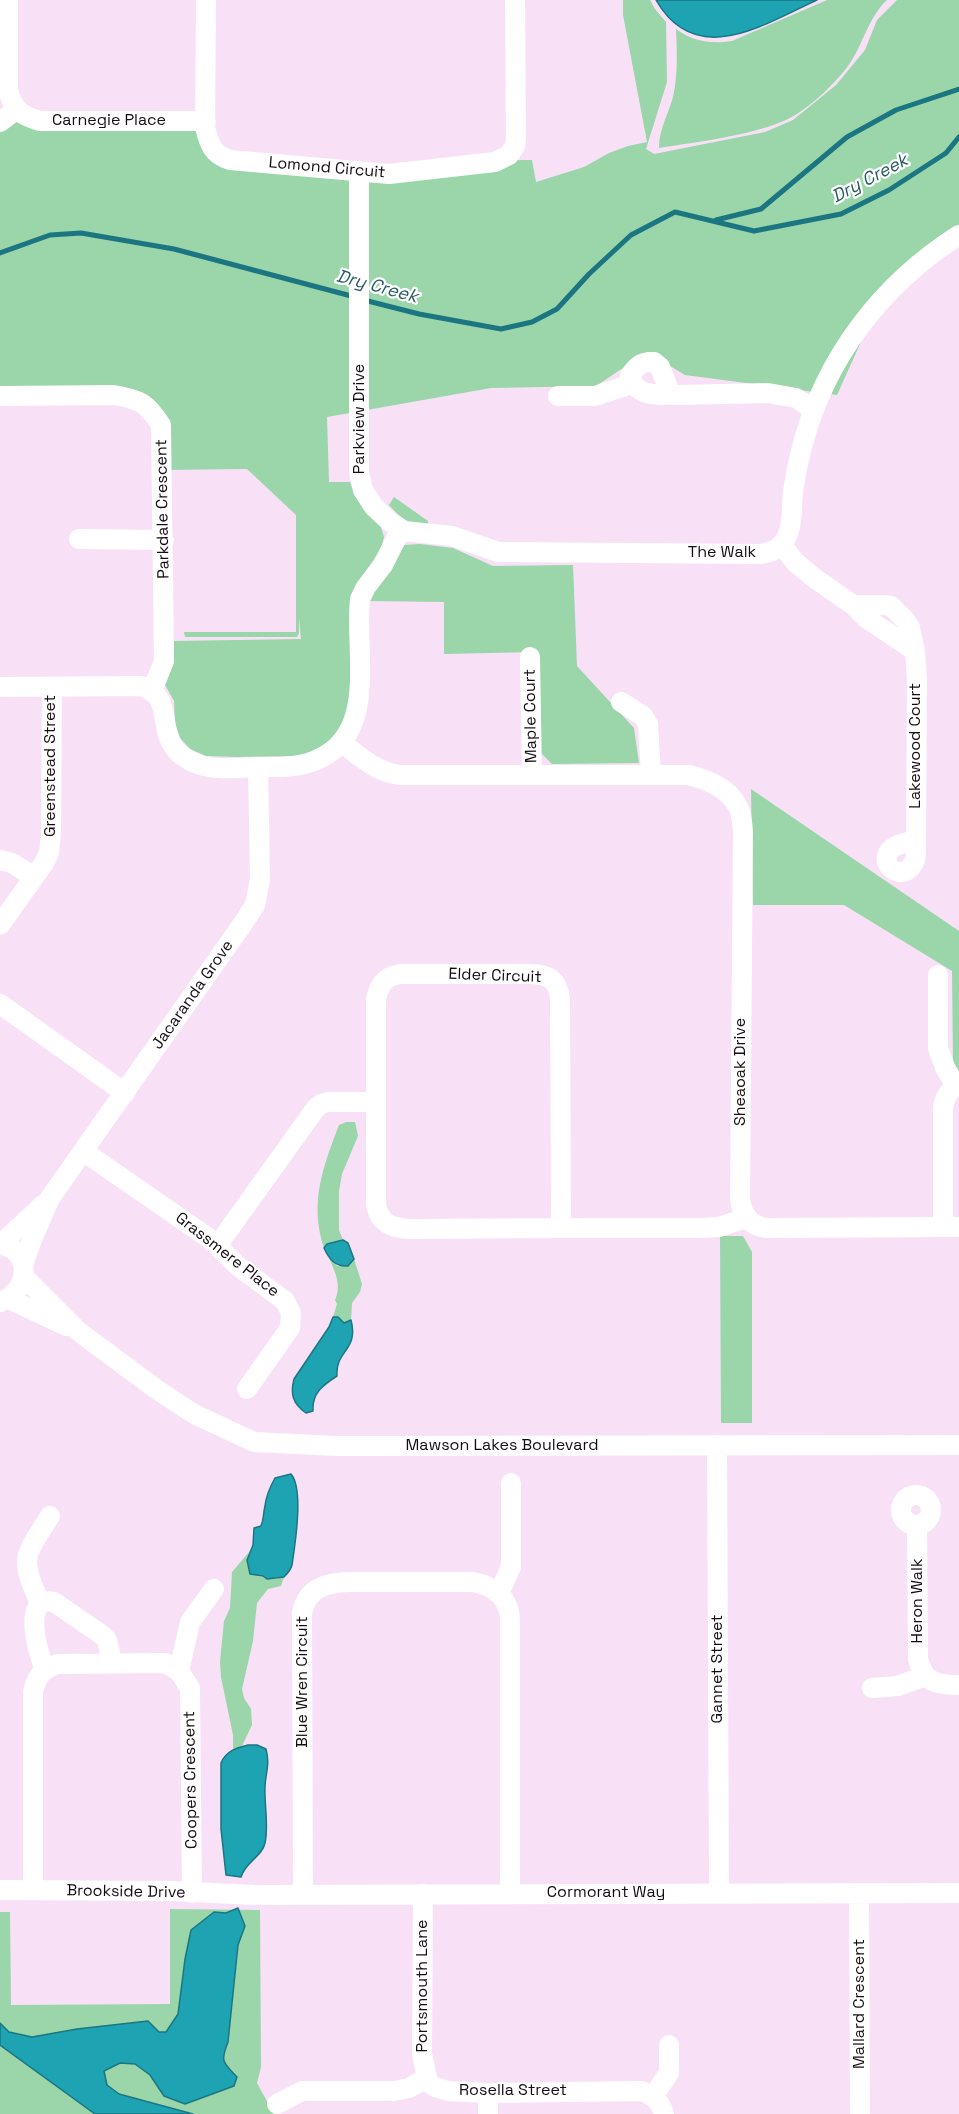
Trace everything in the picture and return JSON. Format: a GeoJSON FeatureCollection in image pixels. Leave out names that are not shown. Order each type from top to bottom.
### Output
{"type":"FeatureCollection","features":[{"type":"Feature","properties":{"kind":"street"},"geometry":{"type":"LineString","coordinates":[[0,122],[16,110],[8,90],[8,0]]}},
{"type":"Feature","properties":{"kind":"street","name":"Lomond Circuit"},"geometry":{"type":"LineString","coordinates":[[206,0],[206,121],[207,139],[214,152],[226,159],[389,174],[483,165],[502,160],[509,155],[515,146],[516,138],[515,0]]}},
{"type":"Feature","properties":{"kind":"street","name":"Carnegie Place"},"geometry":{"type":"LineString","coordinates":[[16,110],[27,118],[40,121],[206,121]]}},
{"type":"Feature","properties":{"kind":"street","name":"Parkview Drive"},"geometry":{"type":"LineString","coordinates":[[359,173],[360,482],[374,507],[401,529]]}},
{"type":"Feature","properties":{"kind":"street"},"geometry":{"type":"LineString","coordinates":[[782,545],[788,533],[802,446],[829,375],[872,309],[921,261],[958,238]]}},
{"type":"Feature","properties":{"kind":"street"},"geometry":{"type":"LineString","coordinates":[[671,395],[660,367],[654,362],[641,363],[630,376],[632,384],[638,390],[646,393],[671,395],[768,393],[796,398],[814,410]]}},
{"type":"Feature","properties":{"kind":"street"},"geometry":{"type":"LineString","coordinates":[[558,396],[595,396],[632,384]]}},
{"type":"Feature","properties":{"kind":"street","name":"Parkdale Crescent"},"geometry":{"type":"LineString","coordinates":[[0,396],[114,395],[130,397],[151,409],[161,425],[164,661],[152,691]]}},
{"type":"Feature","properties":{"kind":"street"},"geometry":{"type":"LineString","coordinates":[[0,687],[136,686],[152,691],[161,701],[167,735],[179,753],[189,760],[209,767],[288,766],[308,763],[332,751],[351,727],[359,702],[360,599],[383,565],[401,529]]}},
{"type":"Feature","properties":{"kind":"street","name":"The Walk"},"geometry":{"type":"LineString","coordinates":[[401,529],[413,533],[452,536],[492,551],[514,553],[760,554],[770,552],[782,545]]}},
{"type":"Feature","properties":{"kind":"street"},"geometry":{"type":"LineString","coordinates":[[79,539],[164,540]]}},
{"type":"Feature","properties":{"kind":"street","name":"Lakewood Court"},"geometry":{"type":"LineString","coordinates":[[782,545],[795,562],[813,577],[853,605],[866,618],[915,651],[916,841]]}},
{"type":"Feature","properties":{"kind":"street","name":"Maple Court"},"geometry":{"type":"LineString","coordinates":[[530,657],[532,775]]}},
{"type":"Feature","properties":{"kind":"street","name":"Greenstead Street"},"geometry":{"type":"LineString","coordinates":[[0,925],[44,862],[51,844],[52,687]]}},
{"type":"Feature","properties":{"kind":"street"},"geometry":{"type":"LineString","coordinates":[[621,702],[642,716],[648,724],[651,775]]}},
{"type":"Feature","properties":{"kind":"street","name":"Sheaoak Drive"},"geometry":{"type":"LineString","coordinates":[[341,742],[370,765],[399,775],[689,775],[708,780],[728,793],[739,807],[743,831],[740,1199],[741,1209],[746,1218]]}},
{"type":"Feature","properties":{"kind":"street","name":"Jacaranda Grove"},"geometry":{"type":"LineString","coordinates":[[5,1300],[22,1285],[23,1271],[33,1237],[50,1198],[255,905],[260,879],[258,767]]}},
{"type":"Feature","properties":{"kind":"street"},"geometry":{"type":"LineString","coordinates":[[0,860],[12,863],[34,877]]}},
{"type":"Feature","properties":{"kind":"street","name":"Elder Circuit"},"geometry":{"type":"LineString","coordinates":[[561,1228],[559,991],[548,976],[542,974],[400,974],[386,979],[378,989],[376,1000],[376,1205],[378,1215],[383,1222],[391,1227],[407,1229],[710,1228],[746,1218]]}},
{"type":"Feature","properties":{"kind":"street"},"geometry":{"type":"LineString","coordinates":[[746,1218],[755,1225],[766,1228],[951,1227],[943,1109],[944,1100],[949,1091],[957,1086],[946,1070],[938,1048],[938,975]]}},
{"type":"Feature","properties":{"kind":"street"},"geometry":{"type":"LineString","coordinates":[[0,1005],[124,1093]]}},
{"type":"Feature","properties":{"kind":"street"},"geometry":{"type":"LineString","coordinates":[[217,1246],[316,1108],[328,1102],[376,1102]]}},
{"type":"Feature","properties":{"kind":"street","name":"Grassmere Place"},"geometry":{"type":"LineString","coordinates":[[83,1151],[217,1246],[239,1267],[285,1301],[291,1313],[290,1328],[247,1389]]}},
{"type":"Feature","properties":{"kind":"street","name":"Jacaranda Grove"},"geometry":{"type":"LineString","coordinates":[[0,1245],[50,1198]]}},
{"type":"Feature","properties":{"kind":"street","name":"Mawson Lakes Boulevard"},"geometry":{"type":"LineString","coordinates":[[0,1245],[14,1251],[23,1271],[78,1331],[194,1414],[254,1442],[315,1446],[959,1445]]}},
{"type":"Feature","properties":{"kind":"street","name":"Mawson Lakes Boulevard"},"geometry":{"type":"LineString","coordinates":[[5,1300],[78,1331]]}},
{"type":"Feature","properties":{"kind":"street","name":"Gannet Street"},"geometry":{"type":"LineString","coordinates":[[717,1445],[719,1892]]}},
{"type":"Feature","properties":{"kind":"street"},"geometry":{"type":"LineString","coordinates":[[510,1894],[510,1615],[506,1602],[499,1593],[511,1567],[511,1483]]}},
{"type":"Feature","properties":{"kind":"street"},"geometry":{"type":"LineString","coordinates":[[40,1603],[28,1576],[26,1560],[28,1552],[50,1515]]}},
{"type":"Feature","properties":{"kind":"street","name":"Heron Walk"},"geometry":{"type":"LineString","coordinates":[[917,1525],[918,1659],[925,1676]]}},
{"type":"Feature","properties":{"kind":"street","name":"Blue Wren Circuit"},"geometry":{"type":"LineString","coordinates":[[303,1894],[302,1613],[311,1593],[320,1586],[333,1582],[473,1582],[486,1585],[499,1593]]}},
{"type":"Feature","properties":{"kind":"street"},"geometry":{"type":"LineString","coordinates":[[33,1890],[33,1692],[35,1682],[45,1670],[58,1664],[165,1663],[179,1671],[190,1622],[214,1589]]}},
{"type":"Feature","properties":{"kind":"street"},"geometry":{"type":"LineString","coordinates":[[45,1670],[36,1645],[35,1632],[37,1610],[40,1603],[46,1600],[54,1602],[102,1635],[107,1640],[112,1664]]}},
{"type":"Feature","properties":{"kind":"street","name":"Coopers Crescent"},"geometry":{"type":"LineString","coordinates":[[179,1671],[190,1688],[202,1893]]}},
{"type":"Feature","properties":{"kind":"street"},"geometry":{"type":"LineString","coordinates":[[872,1688],[898,1686],[925,1676],[935,1683],[959,1685]]}},
{"type":"Feature","properties":{"kind":"street","name":"Brookside Drive"},"geometry":{"type":"LineString","coordinates":[[0,1890],[253,1895]]}},
{"type":"Feature","properties":{"kind":"street","name":"Cormorant Way"},"geometry":{"type":"LineString","coordinates":[[253,1895],[959,1893]]}},
{"type":"Feature","properties":{"kind":"street","name":"Portsmouth Lane"},"geometry":{"type":"LineString","coordinates":[[423,1894],[422,2054],[427,2078]]}},
{"type":"Feature","properties":{"kind":"street","name":"Mallard Crescent"},"geometry":{"type":"LineString","coordinates":[[860,1894],[860,2114]]}},
{"type":"Feature","properties":{"kind":"street"},"geometry":{"type":"LineString","coordinates":[[664,2114],[660,2102],[653,2096],[669,2073],[669,2045]]}},
{"type":"Feature","properties":{"kind":"street"},"geometry":{"type":"LineString","coordinates":[[277,2104],[302,2091],[394,2091],[409,2088],[427,2078]]}},
{"type":"Feature","properties":{"kind":"street","name":"Rosella Street"},"geometry":{"type":"LineString","coordinates":[[427,2078],[429,2084],[441,2090],[488,2093],[642,2091],[653,2096]]}},
{"type":"Feature","properties":{"kind":"street"},"geometry":{"type":"LineString","coordinates":[[488,2093],[488,2114]]}},
{"type":"Feature","properties":{"kind":"green space"},"geometry":{"type":"Polygon","coordinates":[[[623,0],[650,0],[666,22],[667,82],[646,149],[654,154],[765,132],[793,120],[836,85],[865,50],[877,20],[897,0],[959,0],[959,237],[879,302],[837,395],[685,375],[647,352],[596,386],[491,388],[327,417],[329,482],[350,482],[362,506],[380,524],[384,537],[381,549],[355,587],[351,600],[350,701],[346,719],[335,735],[313,753],[295,756],[206,756],[190,749],[180,738],[175,724],[174,701],[164,683],[174,656],[174,641],[301,639],[299,618],[297,637],[185,637],[184,632],[296,632],[296,515],[247,469],[163,470],[161,425],[130,397],[0,396],[0,120],[205,127],[215,152],[359,173],[502,160],[532,160],[536,182],[584,167],[609,153],[628,146],[647,142],[623,15],[623,0]]]}},
{"type":"Feature","properties":{"kind":"green space"},"geometry":{"type":"Polygon","coordinates":[[[827,0],[887,0],[874,16],[845,70],[816,99],[797,114],[768,127],[659,148],[662,128],[675,89],[676,29],[689,37],[703,41],[732,41],[827,0]]]}},
{"type":"Feature","properties":{"kind":"green space"},"geometry":{"type":"Polygon","coordinates":[[[394,497],[428,521],[428,524],[416,524],[402,517],[389,505],[394,497]]]}},
{"type":"Feature","properties":{"kind":"green space"},"geometry":{"type":"Polygon","coordinates":[[[420,544],[453,548],[493,566],[573,565],[577,666],[634,728],[639,763],[552,764],[538,750],[536,652],[444,654],[444,602],[368,601],[404,545],[420,544]]]}},
{"type":"Feature","properties":{"kind":"green space"},"geometry":{"type":"Polygon","coordinates":[[[751,789],[959,931],[959,1071],[953,1061],[952,971],[844,905],[753,905],[751,789]]]}},
{"type":"Feature","properties":{"kind":"green space"},"geometry":{"type":"Polygon","coordinates":[[[355,1122],[358,1136],[342,1174],[339,1191],[339,1230],[343,1240],[328,1244],[324,1248],[318,1216],[320,1185],[339,1125],[355,1122]]]}},
{"type":"Feature","properties":{"kind":"green space"},"geometry":{"type":"Polygon","coordinates":[[[720,1236],[743,1236],[752,1252],[752,1423],[721,1423],[720,1236]]]}},
{"type":"Feature","properties":{"kind":"green space"},"geometry":{"type":"Polygon","coordinates":[[[329,1258],[337,1266],[348,1266],[354,1259],[362,1284],[360,1292],[352,1303],[351,1320],[344,1324],[338,1317],[333,1317],[337,1304],[335,1300],[338,1284],[329,1258]]]}},
{"type":"Feature","properties":{"kind":"green space"},"geometry":{"type":"Polygon","coordinates":[[[249,1552],[247,1560],[257,1576],[275,1579],[284,1577],[281,1586],[268,1589],[257,1603],[253,1641],[242,1689],[244,1698],[251,1709],[252,1725],[242,1746],[233,1749],[233,1735],[220,1662],[224,1621],[230,1608],[232,1572],[249,1552]]]}},
{"type":"Feature","properties":{"kind":"green space"},"geometry":{"type":"Polygon","coordinates":[[[170,1909],[260,1910],[261,2067],[257,2083],[274,2114],[0,2114],[0,1912],[10,1912],[11,2005],[170,2004],[170,1909]]]}},
{"type":"Feature","properties":{"kind":"water"},"geometry":{"type":"Polygon","coordinates":[[[656,0],[817,0],[753,29],[732,35],[711,37],[691,33],[672,21],[656,0]]]}},
{"type":"Feature","properties":{"kind":"water"},"geometry":{"type":"Polygon","coordinates":[[[343,1240],[348,1243],[354,1259],[348,1266],[333,1262],[324,1248],[327,1244],[343,1240]]]}},
{"type":"Feature","properties":{"kind":"water"},"geometry":{"type":"Polygon","coordinates":[[[333,1317],[338,1317],[344,1323],[351,1320],[352,1338],[339,1361],[337,1376],[319,1390],[314,1399],[313,1411],[306,1413],[298,1406],[294,1398],[292,1389],[294,1379],[329,1327],[333,1317]]]}},
{"type":"Feature","properties":{"kind":"water"},"geometry":{"type":"Polygon","coordinates":[[[291,1474],[295,1481],[298,1504],[291,1567],[284,1577],[267,1579],[250,1574],[247,1560],[253,1545],[254,1528],[261,1526],[263,1521],[270,1488],[275,1478],[291,1474]]]}},
{"type":"Feature","properties":{"kind":"water"},"geometry":{"type":"Polygon","coordinates":[[[248,1745],[257,1745],[266,1749],[268,1763],[265,1781],[267,1829],[263,1848],[246,1867],[241,1877],[226,1875],[221,1829],[221,1763],[229,1753],[248,1745]]]}},
{"type":"Feature","properties":{"kind":"water"},"geometry":{"type":"Polygon","coordinates":[[[238,1908],[245,1926],[238,1945],[228,2042],[224,2054],[226,2065],[237,2077],[234,2086],[185,2104],[164,2096],[150,2075],[135,2064],[120,2063],[104,2071],[107,2085],[119,2094],[193,2114],[95,2114],[0,2045],[0,2023],[9,2032],[32,2037],[148,2021],[159,2032],[166,2032],[178,2014],[191,1930],[214,1912],[226,1913],[238,1908]]]}},
{"type":"Feature","properties":{"kind":"waterway","name":"Dry Creek"},"geometry":{"type":"LineString","coordinates":[[716,220],[761,209],[847,137],[896,110],[959,89]]}},
{"type":"Feature","properties":{"kind":"waterway","name":"Dry Creek"},"geometry":{"type":"LineString","coordinates":[[364,300],[419,314],[501,329],[532,322],[557,309],[589,274],[631,235],[675,212],[754,231],[841,214],[889,190],[946,153],[959,137]]}},
{"type":"Feature","properties":{"kind":"waterway","name":"Dry Creek"},"geometry":{"type":"LineString","coordinates":[[0,253],[50,235],[81,233],[174,249],[355,297]]}}]}
